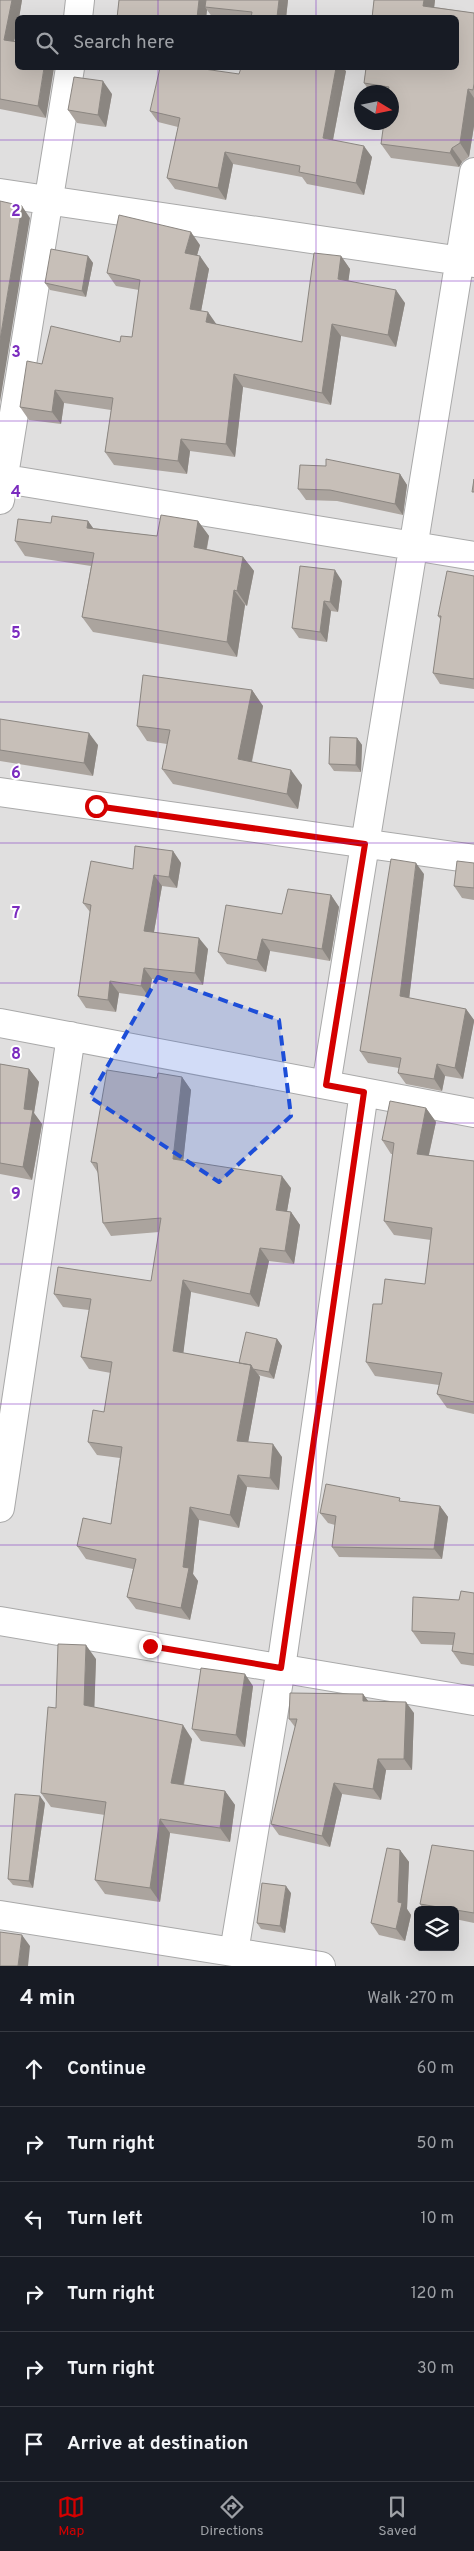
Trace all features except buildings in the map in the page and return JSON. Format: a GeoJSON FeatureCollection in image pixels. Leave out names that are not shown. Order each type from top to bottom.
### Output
{"type":"FeatureCollection","features":[{"type":"Feature","properties":{"kind":"street"},"geometry":{"type":"LineString","coordinates":[[78,15],[80,0]]}},
{"type":"Feature","properties":{"kind":"street"},"geometry":{"type":"LineString","coordinates":[[70,70],[1,485],[474,556]]}},
{"type":"Feature","properties":{"kind":"street"},"geometry":{"type":"LineString","coordinates":[[326,1085],[413,546],[467,262],[474,172]]}},
{"type":"Feature","properties":{"kind":"street"},"geometry":{"type":"LineString","coordinates":[[0,193],[467,262]]}},
{"type":"Feature","properties":{"kind":"street"},"geometry":{"type":"LineString","coordinates":[[0,792],[474,859]]}},
{"type":"Feature","properties":{"kind":"street"},"geometry":{"type":"LineString","coordinates":[[0,1023],[474,1113]]}},
{"type":"Feature","properties":{"kind":"street"},"geometry":{"type":"LineString","coordinates":[[0,1508],[71,1036]]}},
{"type":"Feature","properties":{"kind":"street"},"geometry":{"type":"LineString","coordinates":[[234,1952],[281,1668],[364,1092]]}},
{"type":"Feature","properties":{"kind":"street"},"geometry":{"type":"LineString","coordinates":[[0,1621],[474,1701]]}},
{"type":"Feature","properties":{"kind":"street"},"geometry":{"type":"LineString","coordinates":[[0,1915],[321,1966]]}},
{"type":"Feature","properties":{"kind":"highlighted area"},"geometry":{"type":"Polygon","coordinates":[[[158,977],[279,1020],[291,1116],[219,1182],[90,1097],[158,977]]]}},
{"type":"Feature","properties":{"kind":"shaded area"},"geometry":{"type":"Polygon","coordinates":[[[0,0],[474,0],[474,1966],[0,1966],[0,0]]]}},
{"type":"Feature","properties":{"kind":"route"},"geometry":{"type":"LineString","coordinates":[[96,806],[365,844],[326,1085],[364,1092],[281,1668],[150,1646]]}}]}
